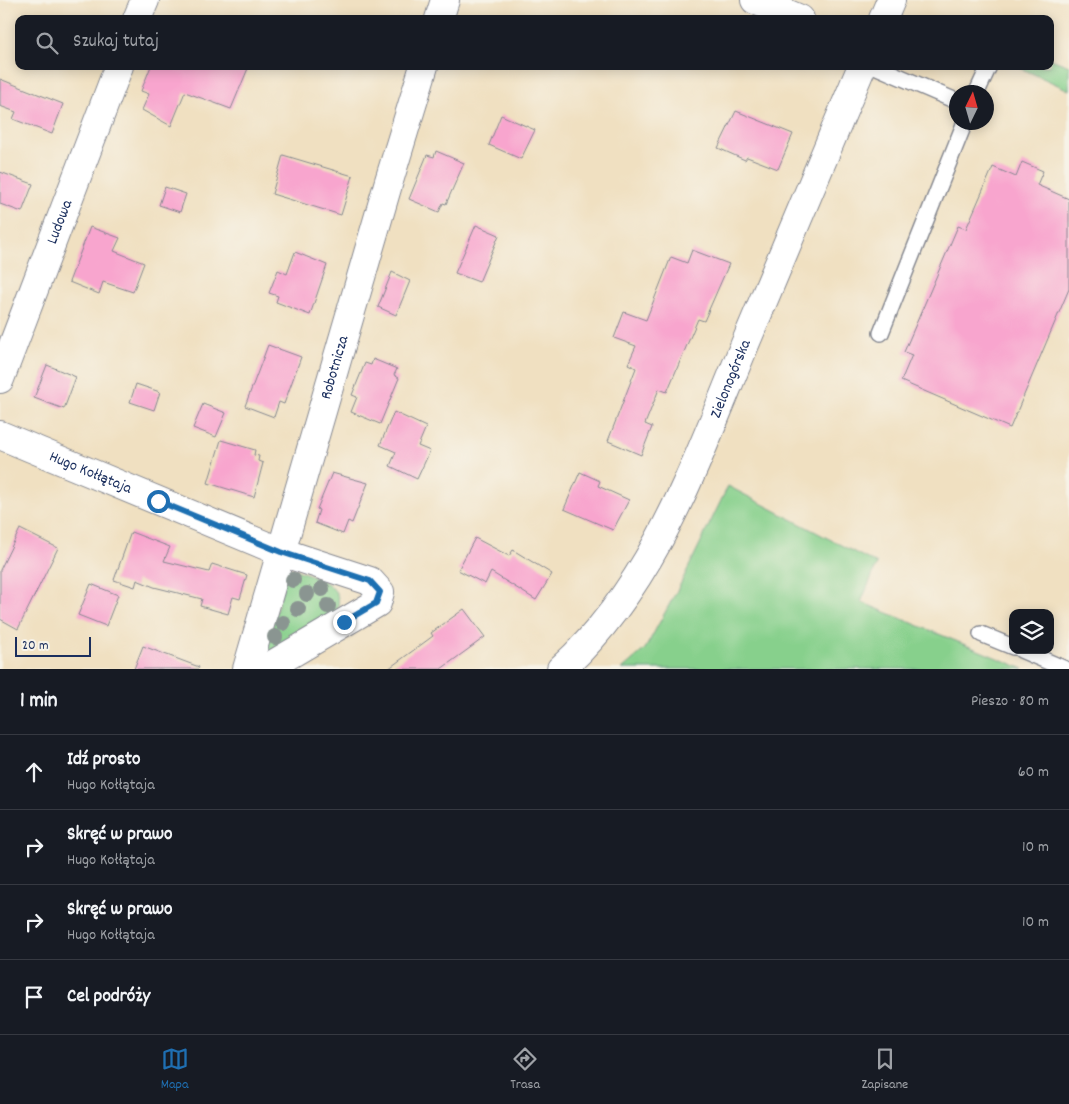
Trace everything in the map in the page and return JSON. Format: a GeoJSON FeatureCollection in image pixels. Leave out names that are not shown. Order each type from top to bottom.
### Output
{"type":"FeatureCollection","features":[{"type":"Feature","properties":{"kind":"street"},"geometry":{"type":"LineString","coordinates":[[139,15],[145,0]]}},
{"type":"Feature","properties":{"kind":"street"},"geometry":{"type":"LineString","coordinates":[[440,15],[445,0]]}},
{"type":"Feature","properties":{"kind":"street"},"geometry":{"type":"LineString","coordinates":[[755,0],[791,15]]}},
{"type":"Feature","properties":{"kind":"street"},"geometry":{"type":"LineString","coordinates":[[885,15],[891,0]]}},
{"type":"Feature","properties":{"kind":"street","name":"Ludowa"},"geometry":{"type":"LineString","coordinates":[[0,379],[8,334],[117,70]]}},
{"type":"Feature","properties":{"kind":"street","name":"Robotnicza"},"geometry":{"type":"LineString","coordinates":[[247,669],[423,70]]}},
{"type":"Feature","properties":{"kind":"street","name":"Zielonogórska"},"geometry":{"type":"LineString","coordinates":[[561,669],[582,648],[621,602],[656,545],[693,470],[860,70]]}},
{"type":"Feature","properties":{"kind":"street","name":"Hugo Kołłątaja"},"geometry":{"type":"LineString","coordinates":[[0,435],[281,552],[370,581],[380,592],[376,603],[265,669]]}},
{"type":"Feature","properties":{"kind":"lane"},"geometry":{"type":"LineString","coordinates":[[884,70],[949,98]]}},
{"type":"Feature","properties":{"kind":"lane"},"geometry":{"type":"LineString","coordinates":[[980,85],[987,70]]}},
{"type":"Feature","properties":{"kind":"lane"},"geometry":{"type":"LineString","coordinates":[[881,332],[962,130]]}},
{"type":"Feature","properties":{"kind":"lane"},"geometry":{"type":"LineString","coordinates":[[981,634],[1009,645]]}},
{"type":"Feature","properties":{"kind":"lane"},"geometry":{"type":"LineString","coordinates":[[1030,654],[1065,669]]}},
{"type":"Feature","properties":{"kind":"green space"},"geometry":{"type":"Polygon","coordinates":[[[1054,60],[1069,66],[1069,90],[1025,70],[1054,70],[1054,60]]]}},
{"type":"Feature","properties":{"kind":"green space"},"geometry":{"type":"Polygon","coordinates":[[[728,486],[877,564],[861,602],[1024,669],[622,669],[645,649],[680,585],[728,486]]]}},
{"type":"Feature","properties":{"kind":"green space"},"geometry":{"type":"Polygon","coordinates":[[[288,568],[315,577],[332,587],[337,594],[336,612],[264,656],[288,568]]]}},
{"type":"Feature","properties":{"kind":"building"},"geometry":{"type":"Polygon","coordinates":[[[149,70],[247,70],[231,109],[185,92],[171,126],[142,110],[149,94],[141,91],[149,70]]]}},
{"type":"Feature","properties":{"kind":"building"},"geometry":{"type":"Polygon","coordinates":[[[0,79],[63,104],[52,134],[13,119],[16,112],[0,106],[0,79]]]}},
{"type":"Feature","properties":{"kind":"building"},"geometry":{"type":"Polygon","coordinates":[[[736,111],[793,134],[778,169],[747,157],[745,160],[718,148],[736,111]]]}},
{"type":"Feature","properties":{"kind":"building"},"geometry":{"type":"Polygon","coordinates":[[[501,115],[535,130],[521,159],[489,145],[501,115]]]}},
{"type":"Feature","properties":{"kind":"building"},"geometry":{"type":"Polygon","coordinates":[[[436,151],[464,163],[446,204],[443,203],[439,212],[409,199],[427,155],[434,157],[436,151]]]}},
{"type":"Feature","properties":{"kind":"building"},"geometry":{"type":"Polygon","coordinates":[[[283,155],[353,176],[341,215],[272,194],[283,155]]]}},
{"type":"Feature","properties":{"kind":"building"},"geometry":{"type":"Polygon","coordinates":[[[1022,162],[1043,171],[1037,185],[1069,199],[1069,289],[1010,428],[901,381],[912,355],[904,352],[958,226],[966,229],[993,167],[1016,177],[1022,162]]]}},
{"type":"Feature","properties":{"kind":"building"},"geometry":{"type":"Polygon","coordinates":[[[0,172],[33,184],[22,212],[0,204],[0,172]]]}},
{"type":"Feature","properties":{"kind":"building"},"geometry":{"type":"Polygon","coordinates":[[[165,187],[186,194],[180,212],[159,205],[165,187]]]}},
{"type":"Feature","properties":{"kind":"building"},"geometry":{"type":"Polygon","coordinates":[[[476,225],[499,235],[479,282],[455,273],[476,225]]]}},
{"type":"Feature","properties":{"kind":"building"},"geometry":{"type":"Polygon","coordinates":[[[90,227],[120,238],[114,251],[144,263],[133,292],[103,282],[99,294],[69,282],[90,227]]]}},
{"type":"Feature","properties":{"kind":"building"},"geometry":{"type":"Polygon","coordinates":[[[692,250],[729,264],[704,321],[698,319],[667,392],[659,389],[645,424],[652,427],[641,455],[608,441],[636,368],[628,364],[636,346],[614,338],[624,312],[646,320],[671,257],[687,263],[692,250]]]}},
{"type":"Feature","properties":{"kind":"building"},"geometry":{"type":"Polygon","coordinates":[[[295,252],[327,265],[310,315],[276,302],[278,296],[269,293],[278,270],[287,274],[295,252]]]}},
{"type":"Feature","properties":{"kind":"building"},"geometry":{"type":"Polygon","coordinates":[[[392,272],[410,281],[396,315],[378,307],[392,272]]]}},
{"type":"Feature","properties":{"kind":"building"},"geometry":{"type":"Polygon","coordinates":[[[268,345],[301,357],[284,404],[279,402],[274,417],[245,406],[268,345]]]}},
{"type":"Feature","properties":{"kind":"building"},"geometry":{"type":"Polygon","coordinates":[[[373,359],[397,369],[394,375],[399,378],[380,424],[351,412],[357,397],[352,395],[365,363],[371,365],[373,359]]]}},
{"type":"Feature","properties":{"kind":"building"},"geometry":{"type":"Polygon","coordinates":[[[47,365],[76,377],[64,409],[34,398],[47,365]]]}},
{"type":"Feature","properties":{"kind":"building"},"geometry":{"type":"Polygon","coordinates":[[[136,384],[160,392],[154,410],[130,402],[136,384]]]}},
{"type":"Feature","properties":{"kind":"building"},"geometry":{"type":"Polygon","coordinates":[[[203,404],[226,413],[216,437],[193,428],[203,404]]]}},
{"type":"Feature","properties":{"kind":"building"},"geometry":{"type":"Polygon","coordinates":[[[394,412],[426,427],[418,446],[430,451],[417,479],[390,466],[396,452],[380,445],[394,412]]]}},
{"type":"Feature","properties":{"kind":"building"},"geometry":{"type":"Polygon","coordinates":[[[221,440],[255,450],[254,455],[259,456],[258,461],[263,463],[254,497],[208,483],[221,440]]]}},
{"type":"Feature","properties":{"kind":"building"},"geometry":{"type":"Polygon","coordinates":[[[580,472],[600,481],[598,486],[629,500],[613,530],[564,509],[580,472]]]}},
{"type":"Feature","properties":{"kind":"building"},"geometry":{"type":"Polygon","coordinates":[[[332,473],[368,483],[352,523],[348,521],[343,534],[315,523],[319,510],[317,509],[332,473]]]}},
{"type":"Feature","properties":{"kind":"building"},"geometry":{"type":"Polygon","coordinates":[[[20,529],[58,548],[18,629],[0,619],[0,570],[20,529]]]}},
{"type":"Feature","properties":{"kind":"building"},"geometry":{"type":"Polygon","coordinates":[[[131,532],[170,547],[164,561],[209,572],[212,564],[247,575],[240,599],[233,597],[228,614],[200,606],[202,599],[154,587],[137,580],[135,587],[114,580],[131,532]]]}},
{"type":"Feature","properties":{"kind":"building"},"geometry":{"type":"Polygon","coordinates":[[[475,538],[509,556],[513,550],[552,574],[536,600],[491,572],[485,584],[458,570],[475,538]]]}},
{"type":"Feature","properties":{"kind":"building"},"geometry":{"type":"Polygon","coordinates":[[[91,584],[118,595],[106,626],[78,615],[91,584]]]}},
{"type":"Feature","properties":{"kind":"building"},"geometry":{"type":"Polygon","coordinates":[[[464,609],[485,637],[441,669],[388,669],[433,636],[431,633],[464,609]]]}},
{"type":"Feature","properties":{"kind":"building"},"geometry":{"type":"Polygon","coordinates":[[[143,646],[199,667],[198,669],[134,669],[143,646]]]}},
{"type":"Feature","properties":{"kind":"route"},"geometry":{"type":"LineString","coordinates":[[158,501],[281,552],[370,581],[380,592],[376,603],[344,622]]}}]}
